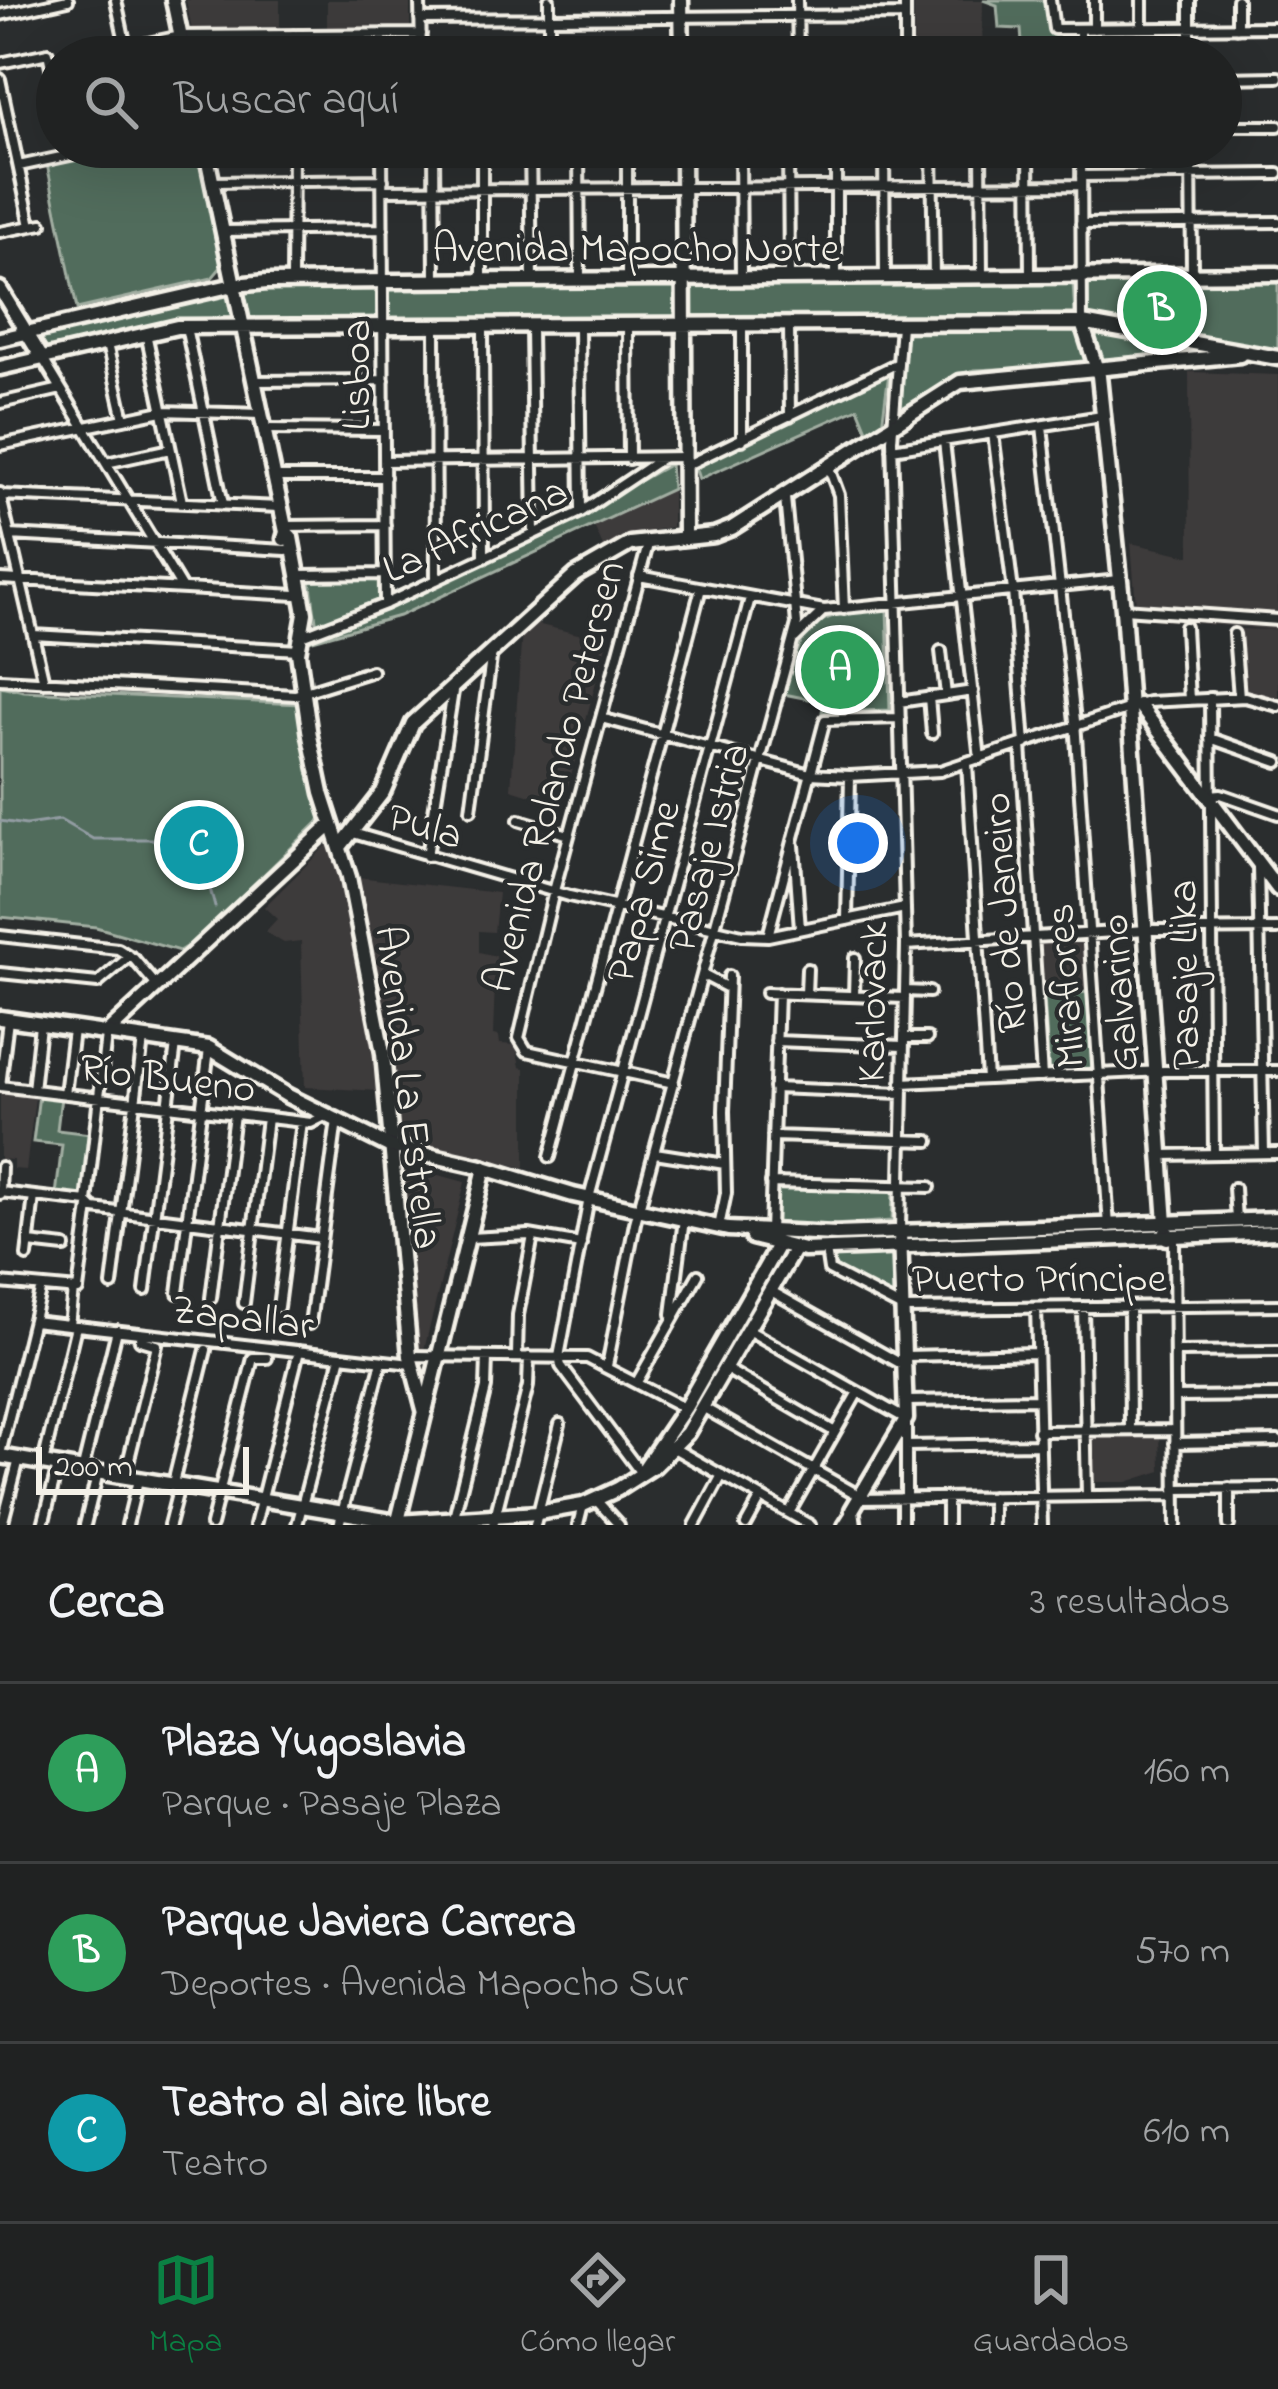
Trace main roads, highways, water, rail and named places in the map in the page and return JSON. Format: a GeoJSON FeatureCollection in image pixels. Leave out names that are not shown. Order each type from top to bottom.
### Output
{"type":"FeatureCollection","features":[{"type":"Feature","properties":{"kind":"main road"},"geometry":{"type":"LineString","coordinates":[[173,0],[181,36]]}},
{"type":"Feature","properties":{"kind":"main road"},"geometry":{"type":"LineString","coordinates":[[681,0],[682,36]]}},
{"type":"Feature","properties":{"kind":"main road","name":"Avenida La Estrella"},"geometry":{"type":"LineString","coordinates":[[209,168],[285,529],[311,746],[383,1053],[411,1360],[425,1413]]}},
{"type":"Feature","properties":{"kind":"main road","name":"Avenida Rolando Petersen"},"geometry":{"type":"LineString","coordinates":[[683,168],[686,538]]}},
{"type":"Feature","properties":{"kind":"main road","name":"Avenida Mapocho Norte"},"geometry":{"type":"LineString","coordinates":[[0,338],[234,285],[292,282],[1278,274]]}},
{"type":"Feature","properties":{"kind":"main road"},"geometry":{"type":"LineString","coordinates":[[0,289],[42,358]]}},
{"type":"Feature","properties":{"kind":"main road"},"geometry":{"type":"LineString","coordinates":[[0,368],[186,327],[1082,323],[1278,358]]}},
{"type":"Feature","properties":{"kind":"main road","name":"Galvarino"},"geometry":{"type":"LineString","coordinates":[[1082,323],[1098,368],[1126,651],[1144,711],[1134,743]]}},
{"type":"Feature","properties":{"kind":"main road"},"geometry":{"type":"LineString","coordinates":[[106,1034],[332,835],[353,833],[383,792],[413,723],[589,565],[630,544],[722,532],[785,498],[960,382],[1250,353]]}},
{"type":"Feature","properties":{"kind":"main road","name":"Avenida La Estrella"},"geometry":{"type":"LineString","coordinates":[[285,529],[291,538],[305,614],[301,639]]}},
{"type":"Feature","properties":{"kind":"main road"},"geometry":{"type":"LineString","coordinates":[[1144,711],[1277,886]]}},
{"type":"Feature","properties":{"kind":"main road","name":"Galvarino"},"geometry":{"type":"LineString","coordinates":[[1144,711],[1134,743],[1169,1233]]}},
{"type":"Feature","properties":{"kind":"main road"},"geometry":{"type":"LineString","coordinates":[[4,1019],[209,1048],[389,1146],[774,1239],[1034,1227],[1109,1233],[1278,1232]]}},
{"type":"Feature","properties":{"kind":"main road","name":"Avenida La Estrella"},"geometry":{"type":"LineString","coordinates":[[398,1524],[485,1168]]}},
{"type":"Feature","properties":{"kind":"main road"},"geometry":{"type":"LineString","coordinates":[[1169,1233],[1236,1220],[1278,1219]]}},
{"type":"Feature","properties":{"kind":"main road"},"geometry":{"type":"LineString","coordinates":[[1034,1227],[1034,1243]]}},
{"type":"Feature","properties":{"kind":"main road","name":"Karlovack"},"geometry":{"type":"LineString","coordinates":[[854,1525],[857,1501],[906,1419],[900,1232]]}},
{"type":"Feature","properties":{"kind":"main road"},"geometry":{"type":"LineString","coordinates":[[774,1239],[794,1250],[826,1250],[1034,1243],[1109,1233]]}},
{"type":"Feature","properties":{"kind":"main road"},"geometry":{"type":"LineString","coordinates":[[669,1445],[774,1239]]}},
{"type":"Feature","properties":{"kind":"main road"},"geometry":{"type":"LineString","coordinates":[[0,1455],[303,1507],[341,1519],[398,1524],[536,1519],[589,1502],[640,1473],[669,1445],[704,1408],[794,1250]]}},
{"type":"Feature","properties":{"kind":"waterway"},"geometry":{"type":"LineString","coordinates":[[0,821],[26,825],[60,820],[93,839],[152,839],[195,864],[208,881],[215,907]]}},
{"type":"Feature","properties":{"kind":"place","name":"Parque Javiera Carrera"},"geometry":{"type":"Point","coordinates":[1162,310]}},
{"type":"Feature","properties":{"kind":"place","name":"Plaza Yugoslavia"},"geometry":{"type":"Point","coordinates":[840,670]}},
{"type":"Feature","properties":{"kind":"place","name":"Teatro al aire libre"},"geometry":{"type":"Point","coordinates":[199,845]}}]}
